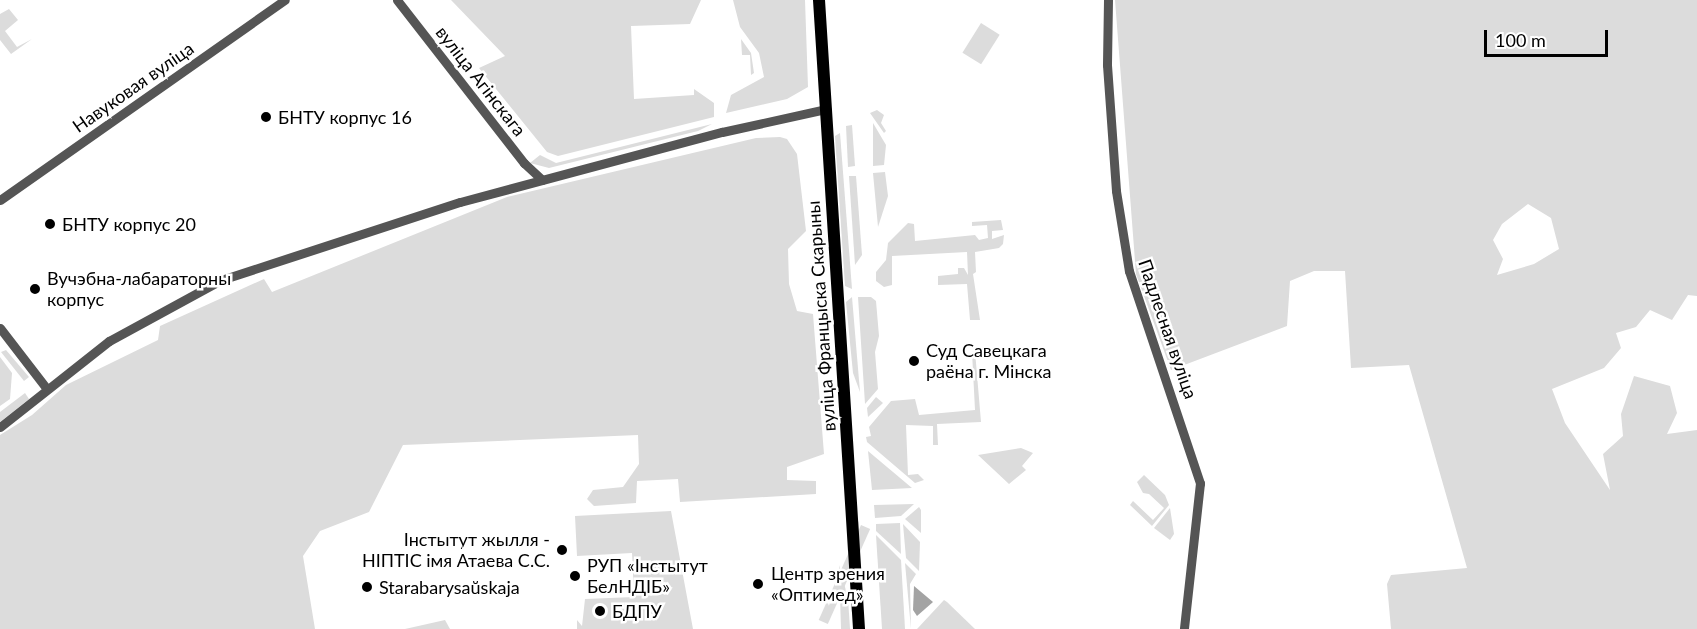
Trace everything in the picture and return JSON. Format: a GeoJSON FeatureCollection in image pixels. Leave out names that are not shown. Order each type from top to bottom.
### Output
{"type":"FeatureCollection","features":[{"type":"Feature","properties":{"kind":"main road","name":"вуліца Францыска Скарыны"},"geometry":{"type":"LineString","coordinates":[[819,0],[859,629]]}},
{"type":"Feature","properties":{"kind":"street","name":"Навуковая вуліца"},"geometry":{"type":"LineString","coordinates":[[0,200],[285,0]]}},
{"type":"Feature","properties":{"kind":"street","name":"вуліца Агінскага"},"geometry":{"type":"LineString","coordinates":[[397,0],[524,164],[542,180]]}},
{"type":"Feature","properties":{"kind":"street","name":"Падлесная вуліца"},"geometry":{"type":"LineString","coordinates":[[1108,0],[1107,65],[1116,191],[1129,271],[1200,483],[1184,629]]}},
{"type":"Feature","properties":{"kind":"street"},"geometry":{"type":"LineString","coordinates":[[0,427],[47,389],[136,324],[211,284],[343,238],[542,180],[770,120],[826,109]]}},
{"type":"Feature","properties":{"kind":"street"},"geometry":{"type":"LineString","coordinates":[[0,328],[47,389]]}},
{"type":"Feature","properties":{"kind":"shaded area"},"geometry":{"type":"Polygon","coordinates":[[[451,0],[701,0],[690,24],[631,26],[634,99],[694,95],[694,89],[714,103],[714,117],[558,156],[547,152],[479,68],[505,56],[451,0]]]}},
{"type":"Feature","properties":{"kind":"shaded area"},"geometry":{"type":"Polygon","coordinates":[[[733,0],[805,0],[808,87],[787,99],[726,113],[731,95],[764,77],[759,53],[740,27],[733,0]]]}},
{"type":"Feature","properties":{"kind":"shaded area"},"geometry":{"type":"Polygon","coordinates":[[[1115,0],[1697,0],[1697,296],[1688,295],[1672,320],[1650,310],[1636,327],[1616,333],[1621,348],[1604,368],[1552,389],[1565,423],[1610,490],[1603,454],[1623,436],[1621,414],[1634,376],[1670,386],[1677,413],[1667,434],[1697,430],[1697,629],[1391,629],[1387,584],[1391,575],[1467,568],[1409,365],[1351,368],[1345,271],[1314,271],[1290,281],[1287,326],[1171,370],[1136,274],[1115,0]],[[1528,204],[1502,224],[1493,240],[1503,259],[1497,275],[1534,264],[1559,249],[1551,218],[1528,204]]]}},
{"type":"Feature","properties":{"kind":"shaded area"},"geometry":{"type":"Polygon","coordinates":[[[9,9],[18,20],[5,31],[17,47],[32,39],[11,54],[0,40],[0,14],[9,9]]]}},
{"type":"Feature","properties":{"kind":"shaded area"},"geometry":{"type":"Polygon","coordinates":[[[981,23],[1000,35],[981,64],[962,53],[981,23]]]}},
{"type":"Feature","properties":{"kind":"shaded area"},"geometry":{"type":"Polygon","coordinates":[[[741,39],[751,53],[754,73],[751,75],[750,55],[742,55],[741,39]]]}},
{"type":"Feature","properties":{"kind":"shaded area"},"geometry":{"type":"Polygon","coordinates":[[[877,110],[884,115],[881,123],[886,131],[884,133],[870,113],[877,110]]]}},
{"type":"Feature","properties":{"kind":"shaded area"},"geometry":{"type":"Polygon","coordinates":[[[873,123],[886,145],[884,165],[873,166],[873,123]]]}},
{"type":"Feature","properties":{"kind":"shaded area"},"geometry":{"type":"Polygon","coordinates":[[[712,124],[698,131],[549,168],[530,163],[540,155],[556,163],[712,124]]]}},
{"type":"Feature","properties":{"kind":"shaded area"},"geometry":{"type":"Polygon","coordinates":[[[852,125],[855,166],[848,167],[846,126],[852,125]]]}},
{"type":"Feature","properties":{"kind":"shaded area"},"geometry":{"type":"Polygon","coordinates":[[[840,133],[852,289],[845,286],[835,136],[840,133]]]}},
{"type":"Feature","properties":{"kind":"shaded area"},"geometry":{"type":"Polygon","coordinates":[[[756,138],[787,139],[797,154],[806,231],[788,249],[789,284],[797,311],[813,314],[824,454],[787,467],[787,480],[816,481],[816,494],[680,502],[678,479],[637,481],[636,503],[594,506],[587,499],[593,490],[623,487],[639,464],[638,435],[403,445],[369,512],[320,531],[303,556],[315,629],[0,629],[0,435],[32,415],[66,385],[158,340],[160,326],[264,279],[272,292],[507,197],[756,138]]]}},
{"type":"Feature","properties":{"kind":"shaded area"},"geometry":{"type":"Polygon","coordinates":[[[885,172],[888,196],[878,227],[873,173],[885,172]]]}},
{"type":"Feature","properties":{"kind":"shaded area"},"geometry":{"type":"Polygon","coordinates":[[[849,176],[856,176],[862,255],[855,265],[849,176]]]}},
{"type":"Feature","properties":{"kind":"shaded area"},"geometry":{"type":"Polygon","coordinates":[[[1001,220],[1003,230],[992,231],[992,239],[1004,235],[1003,244],[999,248],[975,252],[976,272],[973,274],[980,320],[970,320],[967,284],[938,285],[938,276],[958,274],[958,268],[964,268],[968,275],[967,252],[892,256],[892,285],[884,287],[876,281],[876,272],[886,260],[888,243],[908,223],[914,224],[915,241],[975,235],[979,240],[988,238],[987,225],[972,226],[972,222],[1001,220]]]}},
{"type":"Feature","properties":{"kind":"shaded area"},"geometry":{"type":"Polygon","coordinates":[[[852,297],[860,392],[853,373],[846,302],[852,297]]]}},
{"type":"Feature","properties":{"kind":"shaded area"},"geometry":{"type":"Polygon","coordinates":[[[858,297],[871,297],[876,301],[879,336],[875,352],[878,389],[865,404],[858,297]]]}},
{"type":"Feature","properties":{"kind":"shaded area"},"geometry":{"type":"Polygon","coordinates":[[[6,350],[29,377],[24,381],[1,352],[6,350]]]}},
{"type":"Feature","properties":{"kind":"shaded area"},"geometry":{"type":"Polygon","coordinates":[[[975,351],[981,422],[937,424],[938,445],[933,445],[933,426],[906,425],[908,475],[918,474],[924,480],[915,483],[867,442],[866,437],[871,436],[869,427],[891,401],[915,399],[919,415],[975,410],[972,352],[975,351]]]}},
{"type":"Feature","properties":{"kind":"shaded area"},"geometry":{"type":"Polygon","coordinates":[[[0,357],[12,373],[10,399],[0,406],[0,357]]]}},
{"type":"Feature","properties":{"kind":"shaded area"},"geometry":{"type":"Polygon","coordinates":[[[25,393],[29,399],[0,422],[0,412],[25,393]]]}},
{"type":"Feature","properties":{"kind":"shaded area"},"geometry":{"type":"Polygon","coordinates":[[[876,397],[883,403],[868,417],[867,408],[876,397]]]}},
{"type":"Feature","properties":{"kind":"shaded area"},"geometry":{"type":"Polygon","coordinates":[[[1021,448],[1033,453],[1022,466],[1026,470],[1009,484],[978,455],[1021,448]]]}},
{"type":"Feature","properties":{"kind":"shaded area"},"geometry":{"type":"Polygon","coordinates":[[[868,451],[912,488],[872,490],[868,451]]]}},
{"type":"Feature","properties":{"kind":"shaded area"},"geometry":{"type":"Polygon","coordinates":[[[1144,475],[1165,495],[1169,505],[1152,526],[1130,505],[1133,501],[1153,520],[1164,508],[1149,494],[1143,493],[1137,482],[1144,475]]]}},
{"type":"Feature","properties":{"kind":"shaded area"},"geometry":{"type":"Polygon","coordinates":[[[914,504],[901,516],[875,518],[874,505],[914,504]]]}},
{"type":"Feature","properties":{"kind":"shaded area"},"geometry":{"type":"Polygon","coordinates":[[[919,507],[921,510],[921,533],[905,519],[919,507]]]}},
{"type":"Feature","properties":{"kind":"shaded area"},"geometry":{"type":"Polygon","coordinates":[[[1170,508],[1174,534],[1170,540],[1154,528],[1170,508]]]}},
{"type":"Feature","properties":{"kind":"shaded area"},"geometry":{"type":"Polygon","coordinates":[[[671,511],[693,629],[577,629],[577,620],[582,626],[585,599],[634,597],[632,553],[577,556],[575,516],[671,511]]]}},
{"type":"Feature","properties":{"kind":"shaded area"},"geometry":{"type":"Polygon","coordinates":[[[900,523],[901,554],[876,531],[876,524],[900,523]]]}},
{"type":"Feature","properties":{"kind":"shaded area"},"geometry":{"type":"Polygon","coordinates":[[[903,524],[920,542],[919,571],[906,558],[903,524]]]}},
{"type":"Feature","properties":{"kind":"shaded area"},"geometry":{"type":"Polygon","coordinates":[[[861,525],[870,529],[828,624],[819,620],[861,525]]]}},
{"type":"Feature","properties":{"kind":"shaded area"},"geometry":{"type":"Polygon","coordinates":[[[876,535],[901,560],[905,629],[882,629],[876,535]]]}},
{"type":"Feature","properties":{"kind":"shaded area"},"geometry":{"type":"Polygon","coordinates":[[[905,563],[916,574],[910,584],[911,629],[905,563]]]}},
{"type":"Feature","properties":{"kind":"shaded area"},"geometry":{"type":"Polygon","coordinates":[[[839,565],[848,598],[850,629],[841,629],[839,565]]]}},
{"type":"Feature","properties":{"kind":"shaded area"},"geometry":{"type":"Polygon","coordinates":[[[914,586],[933,602],[917,616],[913,610],[914,586]]]}},
{"type":"Feature","properties":{"kind":"shaded area"},"geometry":{"type":"Polygon","coordinates":[[[944,600],[947,602],[975,629],[917,629],[944,600]]]}},
{"type":"Feature","properties":{"kind":"shaded area"},"geometry":{"type":"Polygon","coordinates":[[[445,620],[450,629],[405,629],[445,620]]]}},
{"type":"Feature","properties":{"kind":"place","name":"БНТУ корпус 16"},"geometry":{"type":"Point","coordinates":[266,117]}},
{"type":"Feature","properties":{"kind":"place","name":"БНТУ корпус 20"},"geometry":{"type":"Point","coordinates":[50,224]}},
{"type":"Feature","properties":{"kind":"place","name":"Вучэбна-лабараторны корпус"},"geometry":{"type":"Point","coordinates":[35,289]}},
{"type":"Feature","properties":{"kind":"place","name":"Суд Савецкага раёна г. Мінска"},"geometry":{"type":"Point","coordinates":[914,361]}},
{"type":"Feature","properties":{"kind":"place","name":"Інстытут жылля - НІПТІС імя Атаева С.С."},"geometry":{"type":"Point","coordinates":[562,550]}},
{"type":"Feature","properties":{"kind":"place","name":"РУП «Інстытут БелНДІБ»"},"geometry":{"type":"Point","coordinates":[575,576]}},
{"type":"Feature","properties":{"kind":"place","name":"Центр зрения «Оптимед»"},"geometry":{"type":"Point","coordinates":[758,584]}},
{"type":"Feature","properties":{"kind":"place","name":"Starabarysaŭskaja"},"geometry":{"type":"Point","coordinates":[367,587]}},
{"type":"Feature","properties":{"kind":"place","name":"БДПУ"},"geometry":{"type":"Point","coordinates":[600,611]}}]}
